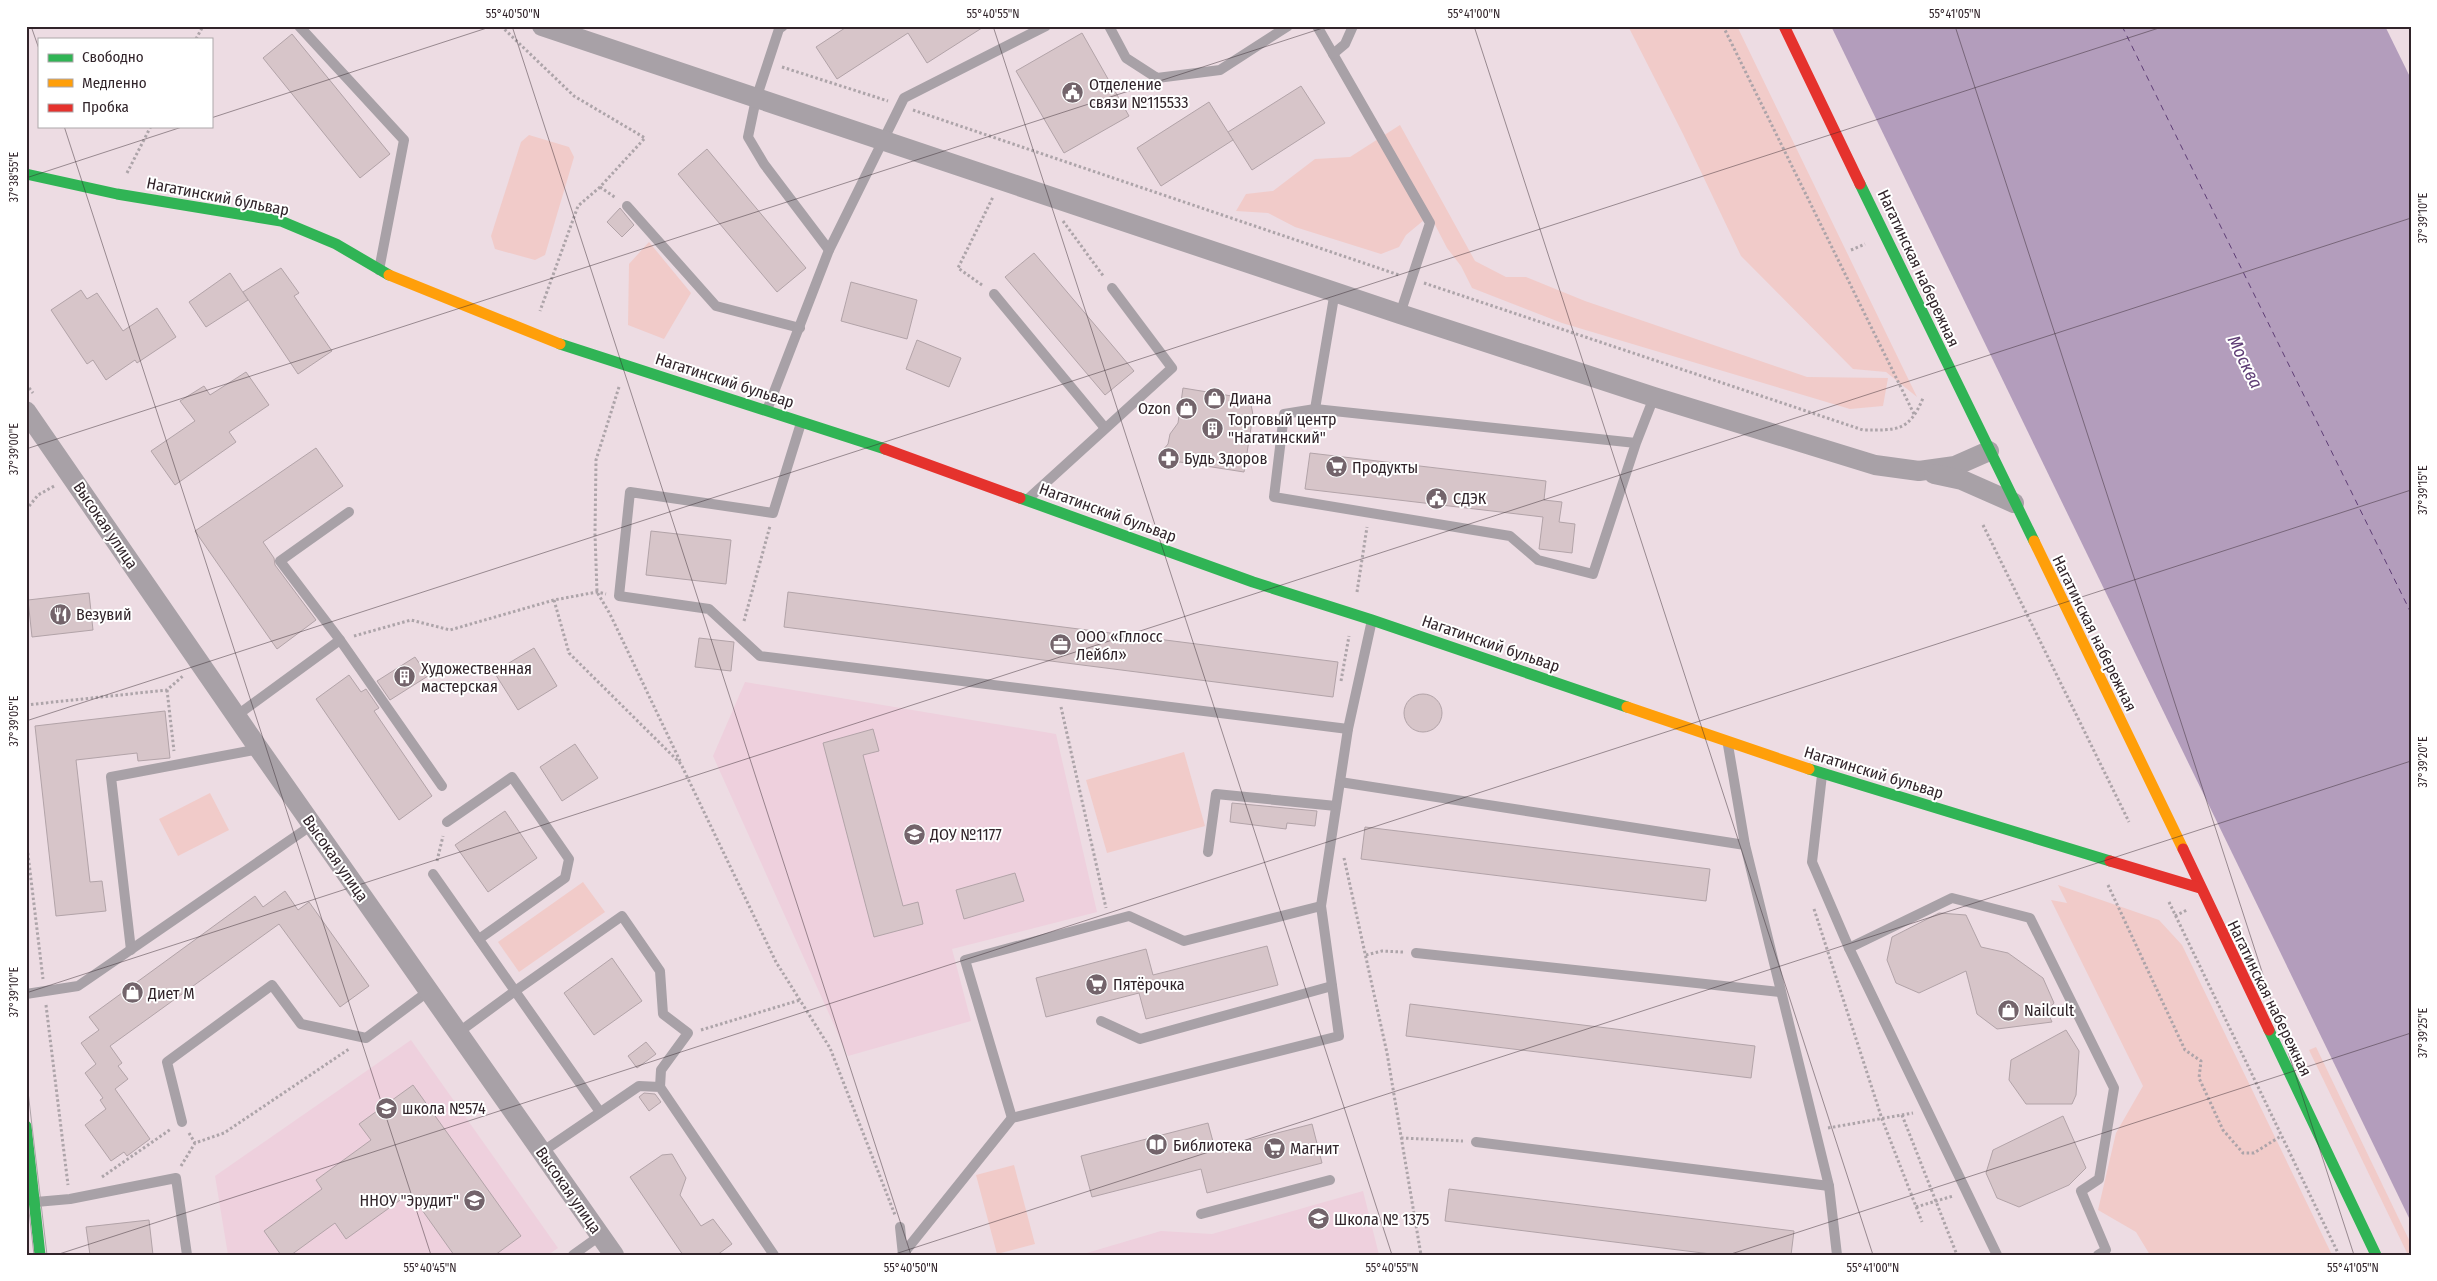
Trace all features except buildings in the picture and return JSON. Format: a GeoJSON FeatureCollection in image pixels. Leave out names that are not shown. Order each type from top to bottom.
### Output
{"type":"FeatureCollection","features":[{"type":"Feature","properties":{"kind":"street"},"geometry":{"type":"LineString","coordinates":[[542,26],[884,142],[1654,397],[1875,465],[1920,470],[1962,480],[2014,503]]}},
{"type":"Feature","properties":{"kind":"street","name":"Нагатинская набережная"},"geometry":{"type":"LineString","coordinates":[[1784,26],[2178,849],[2200,888],[2376,1255]]}},
{"type":"Feature","properties":{"kind":"street","name":"Нагатинский бульвар"},"geometry":{"type":"LineString","coordinates":[[26,174],[117,194],[281,221],[336,244],[379,271],[551,341],[879,447],[1253,582],[1372,620],[1822,774],[2127,866],[2150,863]]}},
{"type":"Feature","properties":{"kind":"street","name":"Высокая улица"},"geometry":{"type":"LineString","coordinates":[[26,411],[236,716],[430,990],[614,1255]]}},
{"type":"Feature","properties":{"kind":"street","name":"Высокая улица"},"geometry":{"type":"LineString","coordinates":[[26,426],[61,460]]}},
{"type":"Feature","properties":{"kind":"street"},"geometry":{"type":"LineString","coordinates":[[1920,470],[1955,466],[1989,451]]}},
{"type":"Feature","properties":{"kind":"street"},"geometry":{"type":"LineString","coordinates":[[2127,866],[2200,888]]}},
{"type":"Feature","properties":{"kind":"street"},"geometry":{"type":"LineString","coordinates":[[26,1126],[40,1255]]}},
{"type":"Feature","properties":{"kind":"lane"},"geometry":{"type":"LineString","coordinates":[[299,26],[404,140],[379,271]]}},
{"type":"Feature","properties":{"kind":"lane"},"geometry":{"type":"LineString","coordinates":[[783,26],[779,29],[756,99],[748,136],[764,164],[829,250]]}},
{"type":"Feature","properties":{"kind":"lane"},"geometry":{"type":"LineString","coordinates":[[767,411],[829,250],[884,142],[904,98],[1046,26]]}},
{"type":"Feature","properties":{"kind":"lane"},"geometry":{"type":"LineString","coordinates":[[1109,26],[1126,58],[1158,78],[1220,70],[1288,26]]}},
{"type":"Feature","properties":{"kind":"lane"},"geometry":{"type":"LineString","coordinates":[[1317,26],[1430,223],[1400,314]]}},
{"type":"Feature","properties":{"kind":"lane"},"geometry":{"type":"LineString","coordinates":[[1333,54],[1345,44],[1353,26]]}},
{"type":"Feature","properties":{"kind":"lane"},"geometry":{"type":"LineString","coordinates":[[627,206],[716,306],[800,328]]}},
{"type":"Feature","properties":{"kind":"lane"},"geometry":{"type":"LineString","coordinates":[[1026,500],[1172,368],[1112,288]]}},
{"type":"Feature","properties":{"kind":"lane"},"geometry":{"type":"LineString","coordinates":[[1315,410],[1335,291]]}},
{"type":"Feature","properties":{"kind":"lane"},"geometry":{"type":"LineString","coordinates":[[994,294],[1105,428]]}},
{"type":"Feature","properties":{"kind":"lane"},"geometry":{"type":"LineString","coordinates":[[1636,443],[1315,410],[1284,414],[1274,497],[1510,536],[1538,560],[1593,574],[1636,443],[1654,397]]}},
{"type":"Feature","properties":{"kind":"lane"},"geometry":{"type":"LineString","coordinates":[[802,422],[773,514],[630,492],[619,596],[709,610],[760,656],[1348,729]]}},
{"type":"Feature","properties":{"kind":"lane"},"geometry":{"type":"LineString","coordinates":[[349,512],[280,562],[340,640],[442,786]]}},
{"type":"Feature","properties":{"kind":"lane"},"geometry":{"type":"LineString","coordinates":[[903,1254],[1012,1118],[1339,1036],[1320,906],[1348,729],[1372,620]]}},
{"type":"Feature","properties":{"kind":"lane"},"geometry":{"type":"LineString","coordinates":[[236,716],[340,640]]}},
{"type":"Feature","properties":{"kind":"lane"},"geometry":{"type":"LineString","coordinates":[[1728,742],[1745,845],[1829,1186],[1837,1255]]}},
{"type":"Feature","properties":{"kind":"lane"},"geometry":{"type":"LineString","coordinates":[[131,950],[111,776],[176,766],[259,749]]}},
{"type":"Feature","properties":{"kind":"lane"},"geometry":{"type":"LineString","coordinates":[[1822,774],[1812,862],[1848,948],[1997,1255]]}},
{"type":"Feature","properties":{"kind":"lane"},"geometry":{"type":"LineString","coordinates":[[447,822],[512,777],[569,859],[565,878],[479,939]]}},
{"type":"Feature","properties":{"kind":"lane"},"geometry":{"type":"LineString","coordinates":[[1340,782],[1745,845]]}},
{"type":"Feature","properties":{"kind":"lane"},"geometry":{"type":"LineString","coordinates":[[1208,852],[1216,794],[1336,806]]}},
{"type":"Feature","properties":{"kind":"lane"},"geometry":{"type":"LineString","coordinates":[[26,994],[78,986],[312,825]]}},
{"type":"Feature","properties":{"kind":"lane"},"geometry":{"type":"LineString","coordinates":[[433,874],[600,1112]]}},
{"type":"Feature","properties":{"kind":"lane"},"geometry":{"type":"LineString","coordinates":[[1848,948],[1952,898],[2030,918],[2114,1088],[2099,1179],[2082,1191],[2106,1250],[2098,1255]]}},
{"type":"Feature","properties":{"kind":"lane"},"geometry":{"type":"LineString","coordinates":[[1012,1118],[965,960],[1129,916],[1184,941],[1320,906]]}},
{"type":"Feature","properties":{"kind":"lane"},"geometry":{"type":"LineString","coordinates":[[459,1032],[622,916],[660,971],[663,1014],[688,1033],[661,1070],[660,1087],[774,1255]]}},
{"type":"Feature","properties":{"kind":"lane"},"geometry":{"type":"LineString","coordinates":[[1416,953],[1780,992]]}},
{"type":"Feature","properties":{"kind":"lane"},"geometry":{"type":"LineString","coordinates":[[182,1122],[167,1062],[272,985],[301,1024],[366,1038],[430,990]]}},
{"type":"Feature","properties":{"kind":"lane"},"geometry":{"type":"LineString","coordinates":[[1102,1021],[1140,1039],[1332,986]]}},
{"type":"Feature","properties":{"kind":"lane"},"geometry":{"type":"LineString","coordinates":[[542,1152],[639,1086],[660,1087]]}},
{"type":"Feature","properties":{"kind":"lane"},"geometry":{"type":"LineString","coordinates":[[1476,1142],[1829,1186]]}},
{"type":"Feature","properties":{"kind":"lane"},"geometry":{"type":"LineString","coordinates":[[35,1202],[70,1199],[176,1178],[187,1255]]}},
{"type":"Feature","properties":{"kind":"lane"},"geometry":{"type":"LineString","coordinates":[[1201,1214],[1330,1180]]}},
{"type":"Feature","properties":{"kind":"lane"},"geometry":{"type":"LineString","coordinates":[[900,1227],[903,1254]]}},
{"type":"Feature","properties":{"kind":"lane"},"geometry":{"type":"LineString","coordinates":[[572,1255],[601,1235]]}},
{"type":"Feature","properties":{"kind":"lane"},"geometry":{"type":"LineString","coordinates":[[26,1240],[38,1239]]}},
{"type":"Feature","properties":{"kind":"path"},"geometry":{"type":"LineString","coordinates":[[197,38],[203,26]]}},
{"type":"Feature","properties":{"kind":"path"},"geometry":{"type":"LineString","coordinates":[[501,26],[574,96],[644,138],[600,187],[578,206],[538,316]]}},
{"type":"Feature","properties":{"kind":"path"},"geometry":{"type":"LineString","coordinates":[[1723,26],[1915,416]]}},
{"type":"Feature","properties":{"kind":"path"},"geometry":{"type":"LineString","coordinates":[[768,63],[1863,430],[1885,430],[1904,426],[1915,416],[1923,398]]}},
{"type":"Feature","properties":{"kind":"path"},"geometry":{"type":"LineString","coordinates":[[117,194],[150,128]]}},
{"type":"Feature","properties":{"kind":"path"},"geometry":{"type":"LineString","coordinates":[[994,294],[958,268],[1001,181]]}},
{"type":"Feature","properties":{"kind":"path"},"geometry":{"type":"LineString","coordinates":[[1043,195],[1112,288]]}},
{"type":"Feature","properties":{"kind":"path"},"geometry":{"type":"LineString","coordinates":[[26,510],[38,495],[56,485]]}},
{"type":"Feature","properties":{"kind":"path"},"geometry":{"type":"LineString","coordinates":[[739,638],[773,514]]}},
{"type":"Feature","properties":{"kind":"path"},"geometry":{"type":"LineString","coordinates":[[1983,525],[2129,822]]}},
{"type":"Feature","properties":{"kind":"path"},"geometry":{"type":"LineString","coordinates":[[340,640],[412,620],[450,630],[554,600],[597,592],[619,596]]}},
{"type":"Feature","properties":{"kind":"path"},"geometry":{"type":"LineString","coordinates":[[554,600],[569,653],[681,764],[776,962],[830,1048],[900,1227]]}},
{"type":"Feature","properties":{"kind":"path"},"geometry":{"type":"LineString","coordinates":[[26,705],[167,690],[186,673]]}},
{"type":"Feature","properties":{"kind":"path"},"geometry":{"type":"LineString","coordinates":[[167,690],[176,766]]}},
{"type":"Feature","properties":{"kind":"path"},"geometry":{"type":"LineString","coordinates":[[1058,693],[1108,921]]}},
{"type":"Feature","properties":{"kind":"path"},"geometry":{"type":"LineString","coordinates":[[433,874],[447,822]]}},
{"type":"Feature","properties":{"kind":"path"},"geometry":{"type":"LineString","coordinates":[[26,838],[70,1199],[182,1122]]}},
{"type":"Feature","properties":{"kind":"path"},"geometry":{"type":"LineString","coordinates":[[1343,854],[1387,1053],[1421,1255]]}},
{"type":"Feature","properties":{"kind":"path"},"geometry":{"type":"LineString","coordinates":[[2108,885],[2185,1050],[2201,1061],[2199,1078],[2223,1130],[2244,1153],[2254,1153],[2281,1136]]}},
{"type":"Feature","properties":{"kind":"path"},"geometry":{"type":"LineString","coordinates":[[2168,902],[2339,1255]]}},
{"type":"Feature","properties":{"kind":"path"},"geometry":{"type":"LineString","coordinates":[[1812,903],[1882,1119],[1922,1222]]}},
{"type":"Feature","properties":{"kind":"path"},"geometry":{"type":"LineString","coordinates":[[1366,956],[1382,951],[1416,953]]}},
{"type":"Feature","properties":{"kind":"path"},"geometry":{"type":"LineString","coordinates":[[688,1033],[800,1000]]}},
{"type":"Feature","properties":{"kind":"path"},"geometry":{"type":"LineString","coordinates":[[181,1165],[195,1143],[224,1133],[366,1038]]}},
{"type":"Feature","properties":{"kind":"path"},"geometry":{"type":"LineString","coordinates":[[1815,1131],[1927,1111]]}},
{"type":"Feature","properties":{"kind":"path"},"geometry":{"type":"LineString","coordinates":[[1902,1116],[1957,1255]]}},
{"type":"Feature","properties":{"kind":"path"},"geometry":{"type":"LineString","coordinates":[[1401,1138],[1476,1142]]}},
{"type":"Feature","properties":{"kind":"path"},"geometry":{"type":"LineString","coordinates":[[1916,1207],[1966,1192]]}},
{"type":"Feature","properties":{"kind":"shaded area"},"geometry":{"type":"Polygon","coordinates":[[[1628,26],[1737,26],[1917,397],[1886,372],[1853,369],[1741,256],[1683,134],[1628,26]]]}},
{"type":"Feature","properties":{"kind":"shaded area"},"geometry":{"type":"Polygon","coordinates":[[[1400,125],[1475,261],[1506,277],[1526,277],[1585,301],[1807,377],[1888,378],[1883,406],[1850,409],[1562,323],[1472,288],[1461,266],[1447,248],[1430,215],[1406,235],[1399,247],[1381,254],[1295,227],[1268,213],[1236,211],[1246,194],[1273,191],[1315,159],[1350,157],[1400,125]]]}},
{"type":"Feature","properties":{"kind":"shaded area"},"geometry":{"type":"Polygon","coordinates":[[[529,135],[569,147],[574,157],[545,255],[535,260],[495,249],[491,236],[521,142],[529,135]]]}},
{"type":"Feature","properties":{"kind":"shaded area"},"geometry":{"type":"Polygon","coordinates":[[[649,242],[691,293],[664,339],[628,325],[629,264],[649,242]]]}},
{"type":"Feature","properties":{"kind":"shaded area","name":"ДОУ №1177"},"geometry":{"type":"Polygon","coordinates":[[[745,682],[1056,734],[1097,912],[952,949],[971,1021],[848,1056],[713,756],[745,682]]]}},
{"type":"Feature","properties":{"kind":"shaded area"},"geometry":{"type":"Polygon","coordinates":[[[1184,752],[1205,826],[1107,853],[1086,780],[1184,752]]]}},
{"type":"Feature","properties":{"kind":"shaded area"},"geometry":{"type":"Polygon","coordinates":[[[210,793],[229,830],[178,856],[159,819],[210,793]]]}},
{"type":"Feature","properties":{"kind":"shaded area"},"geometry":{"type":"Polygon","coordinates":[[[583,882],[605,912],[519,972],[498,942],[583,882]]]}},
{"type":"Feature","properties":{"kind":"shaded area"},"geometry":{"type":"Polygon","coordinates":[[[2058,885],[2159,920],[2182,945],[2332,1255],[2150,1255],[2136,1232],[2098,1210],[2116,1133],[2143,1086],[2051,900],[2067,903],[2058,885]]]}},
{"type":"Feature","properties":{"kind":"shaded area","name":"школа №574"},"geometry":{"type":"Polygon","coordinates":[[[411,1040],[558,1248],[548,1255],[228,1255],[215,1176],[411,1040]]]}},
{"type":"Feature","properties":{"kind":"shaded area"},"geometry":{"type":"Polygon","coordinates":[[[2316,1047],[2411,1244],[2411,1255],[2408,1255],[2309,1050],[2316,1047]]]}},
{"type":"Feature","properties":{"kind":"shaded area"},"geometry":{"type":"Polygon","coordinates":[[[1014,1165],[1035,1244],[997,1254],[976,1175],[1014,1165]]]}},
{"type":"Feature","properties":{"kind":"shaded area","name":"Школа № 1375"},"geometry":{"type":"Polygon","coordinates":[[[1363,1191],[1379,1255],[1080,1255],[1161,1231],[1212,1234],[1363,1191]]]}},
{"type":"Feature","properties":{"kind":"water","name":"Москва"},"geometry":{"type":"Polygon","coordinates":[[[1831,26],[2385,26],[2411,79],[2411,1222],[1831,26]]]}},
{"type":"Feature","properties":{"kind":"ferry route"},"geometry":{"type":"LineString","coordinates":[[2122,26],[2411,613]]}},
{"type":"Feature","properties":{"kind":"tram line"},"geometry":{"type":"LineString","coordinates":[[26,1074],[47,1255]]}},
{"type":"Feature","properties":{"kind":"tram line"},"geometry":{"type":"LineString","coordinates":[[26,1185],[34,1255]]}},
{"type":"Feature","properties":{"kind":"traffic: fast"},"geometry":{"type":"LineString","coordinates":[[26,174],[117,194],[281,221],[336,244],[389,275]]}},
{"type":"Feature","properties":{"kind":"traffic: fast"},"geometry":{"type":"LineString","coordinates":[[1860,184],[2034,541]]}},
{"type":"Feature","properties":{"kind":"traffic: fast"},"geometry":{"type":"LineString","coordinates":[[560,344],[885,449]]}},
{"type":"Feature","properties":{"kind":"traffic: fast"},"geometry":{"type":"LineString","coordinates":[[1020,498],[1253,582],[1372,620],[1627,707]]}},
{"type":"Feature","properties":{"kind":"traffic: fast"},"geometry":{"type":"LineString","coordinates":[[1809,769],[2110,861]]}},
{"type":"Feature","properties":{"kind":"traffic: fast"},"geometry":{"type":"LineString","coordinates":[[2269,1030],[2376,1255]]}},
{"type":"Feature","properties":{"kind":"traffic: fast"},"geometry":{"type":"LineString","coordinates":[[26,1126],[40,1255]]}},
{"type":"Feature","properties":{"kind":"traffic: slow"},"geometry":{"type":"LineString","coordinates":[[389,275],[560,344]]}},
{"type":"Feature","properties":{"kind":"traffic: slow"},"geometry":{"type":"LineString","coordinates":[[2034,541],[2183,849]]}},
{"type":"Feature","properties":{"kind":"traffic: slow"},"geometry":{"type":"LineString","coordinates":[[1627,707],[1809,769]]}},
{"type":"Feature","properties":{"kind":"traffic: jam"},"geometry":{"type":"LineString","coordinates":[[1784,26],[1860,184]]}},
{"type":"Feature","properties":{"kind":"traffic: jam"},"geometry":{"type":"LineString","coordinates":[[885,449],[1020,498]]}},
{"type":"Feature","properties":{"kind":"traffic: jam"},"geometry":{"type":"LineString","coordinates":[[2183,849],[2269,1030]]}},
{"type":"Feature","properties":{"kind":"traffic: jam"},"geometry":{"type":"LineString","coordinates":[[2110,861],[2200,888]]}},
{"type":"Feature","properties":{"kind":"place","name":"Отделение связи №115533"},"geometry":{"type":"Point","coordinates":[1073,93]}},
{"type":"Feature","properties":{"kind":"place","name":"Диана"},"geometry":{"type":"Point","coordinates":[1214,398]}},
{"type":"Feature","properties":{"kind":"place","name":"Ozon"},"geometry":{"type":"Point","coordinates":[1187,408]}},
{"type":"Feature","properties":{"kind":"place","name":"Торговый центр \"Нагатинский\""},"geometry":{"type":"Point","coordinates":[1212,428]}},
{"type":"Feature","properties":{"kind":"place","name":"Будь Здоров"},"geometry":{"type":"Point","coordinates":[1168,458]}},
{"type":"Feature","properties":{"kind":"place","name":"Продукты"},"geometry":{"type":"Point","coordinates":[1336,467]}},
{"type":"Feature","properties":{"kind":"place","name":"СДЭК"},"geometry":{"type":"Point","coordinates":[1437,498]}},
{"type":"Feature","properties":{"kind":"place","name":"Везувий"},"geometry":{"type":"Point","coordinates":[60,614]}},
{"type":"Feature","properties":{"kind":"place","name":"ООО «Гллосс Лейбл»"},"geometry":{"type":"Point","coordinates":[1060,645]}},
{"type":"Feature","properties":{"kind":"place","name":"Художественная мастерская"},"geometry":{"type":"Point","coordinates":[405,677]}},
{"type":"Feature","properties":{"kind":"place","name":"ДОУ №1177"},"geometry":{"type":"Point","coordinates":[914,834]}},
{"type":"Feature","properties":{"kind":"place","name":"Пятёрочка"},"geometry":{"type":"Point","coordinates":[1097,984]}},
{"type":"Feature","properties":{"kind":"place","name":"Диет М"},"geometry":{"type":"Point","coordinates":[132,993]}},
{"type":"Feature","properties":{"kind":"place","name":"Nailcult"},"geometry":{"type":"Point","coordinates":[2008,1010]}},
{"type":"Feature","properties":{"kind":"place","name":"школа №574"},"geometry":{"type":"Point","coordinates":[386,1108]}},
{"type":"Feature","properties":{"kind":"place","name":"Библиотека"},"geometry":{"type":"Point","coordinates":[1157,1145]}},
{"type":"Feature","properties":{"kind":"place","name":"Магнит"},"geometry":{"type":"Point","coordinates":[1274,1148]}},
{"type":"Feature","properties":{"kind":"place","name":"ННОУ \"Эрудит\""},"geometry":{"type":"Point","coordinates":[475,1200]}},
{"type":"Feature","properties":{"kind":"place","name":"Школа № 1375"},"geometry":{"type":"Point","coordinates":[1318,1219]}}]}
